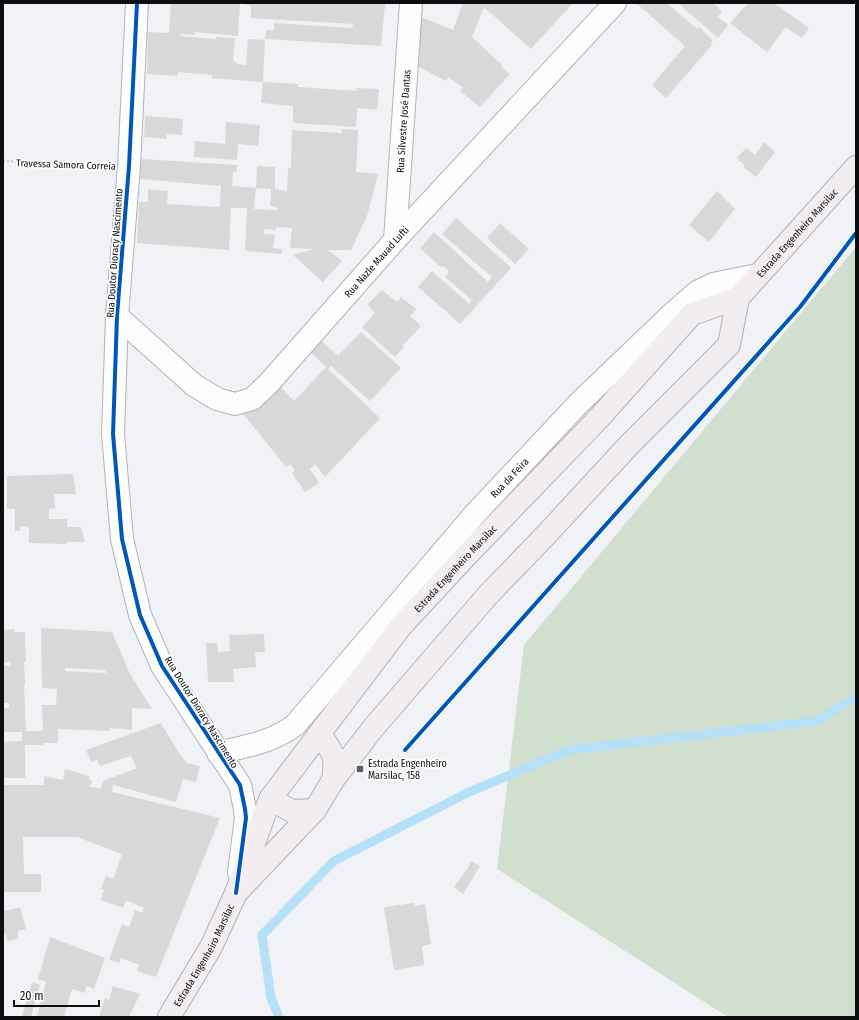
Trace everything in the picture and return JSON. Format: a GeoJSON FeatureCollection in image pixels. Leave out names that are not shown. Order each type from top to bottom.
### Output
{"type":"FeatureCollection","features":[{"type":"Feature","properties":{"kind":"main road","name":"Estrada Engenheiro Marsilac"},"geometry":{"type":"LineString","coordinates":[[169,1017],[211,947],[236,893],[270,799],[402,626],[466,556],[599,418],[692,314],[738,298],[856,167]]}},
{"type":"Feature","properties":{"kind":"main road","name":"Estrada Engenheiro Marsilac"},"geometry":{"type":"LineString","coordinates":[[236,893],[315,810],[333,780],[374,727],[488,595],[544,538],[629,445],[729,345],[738,298]]}},
{"type":"Feature","properties":{"kind":"main road"},"geometry":{"type":"LineString","coordinates":[[320,734],[332,752],[335,768],[333,780]]}},
{"type":"Feature","properties":{"kind":"main road"},"geometry":{"type":"LineString","coordinates":[[270,799],[292,811],[315,810]]}},
{"type":"Feature","properties":{"kind":"street","name":"Rua Doutor Dioracy Nascimento"},"geometry":{"type":"LineString","coordinates":[[137,3],[129,166],[117,316],[113,434],[122,539],[140,615],[162,666],[240,786]]}},
{"type":"Feature","properties":{"kind":"street","name":"Rua Silvestre José Dantas"},"geometry":{"type":"LineString","coordinates":[[395,240],[411,3]]}},
{"type":"Feature","properties":{"kind":"street","name":"Rua Nazle Mauad Lufti"},"geometry":{"type":"LineString","coordinates":[[117,316],[194,385],[217,399],[235,404],[252,399],[269,383],[395,240],[615,3]]}},
{"type":"Feature","properties":{"kind":"street","name":"Rua da Feira"},"geometry":{"type":"LineString","coordinates":[[218,753],[265,742],[295,725],[474,515],[585,398],[672,314],[697,292],[714,284],[758,275]]}},
{"type":"Feature","properties":{"kind":"street"},"geometry":{"type":"LineString","coordinates":[[295,725],[320,734]]}},
{"type":"Feature","properties":{"kind":"street"},"geometry":{"type":"LineString","coordinates":[[240,786],[255,794],[270,799]]}},
{"type":"Feature","properties":{"kind":"street"},"geometry":{"type":"LineString","coordinates":[[236,893],[246,818],[240,786]]}},
{"type":"Feature","properties":{"kind":"green space"},"geometry":{"type":"Polygon","coordinates":[[[856,247],[856,1017],[728,1017],[497,869],[524,645],[856,247]]]}},
{"type":"Feature","properties":{"kind":"building"},"geometry":{"type":"Polygon","coordinates":[[[171,3],[240,3],[238,36],[195,32],[195,35],[181,34],[180,36],[216,39],[216,37],[235,38],[233,60],[238,64],[246,65],[248,39],[265,40],[263,82],[212,78],[212,75],[178,72],[177,76],[147,74],[148,32],[169,33],[171,3]]]}},
{"type":"Feature","properties":{"kind":"building"},"geometry":{"type":"Polygon","coordinates":[[[246,3],[385,4],[381,46],[265,39],[266,30],[274,31],[274,23],[352,28],[353,24],[251,18],[251,5],[246,5],[246,3]]]}},
{"type":"Feature","properties":{"kind":"building"},"geometry":{"type":"Polygon","coordinates":[[[463,3],[573,3],[531,49],[484,7],[472,37],[502,65],[501,67],[510,74],[480,107],[460,91],[462,87],[448,77],[446,81],[419,67],[421,17],[453,30],[463,3]]]}},
{"type":"Feature","properties":{"kind":"building"},"geometry":{"type":"Polygon","coordinates":[[[636,3],[667,3],[697,29],[699,27],[713,41],[711,43],[712,45],[666,98],[652,85],[685,46],[636,3]]]}},
{"type":"Feature","properties":{"kind":"building"},"geometry":{"type":"Polygon","coordinates":[[[678,3],[713,3],[722,11],[718,17],[728,25],[718,38],[678,3]]]}},
{"type":"Feature","properties":{"kind":"building"},"geometry":{"type":"Polygon","coordinates":[[[748,3],[774,3],[809,28],[802,38],[786,27],[767,52],[730,23],[748,3]]]}},
{"type":"Feature","properties":{"kind":"building"},"geometry":{"type":"Polygon","coordinates":[[[263,82],[298,84],[298,87],[357,91],[356,88],[379,89],[377,110],[357,108],[356,127],[293,123],[293,106],[261,103],[263,82]]]}},
{"type":"Feature","properties":{"kind":"building"},"geometry":{"type":"Polygon","coordinates":[[[145,116],[183,119],[182,135],[167,134],[167,139],[144,137],[145,116]]]}},
{"type":"Feature","properties":{"kind":"building"},"geometry":{"type":"Polygon","coordinates":[[[226,122],[260,125],[258,146],[238,144],[237,160],[194,157],[195,141],[225,144],[226,122]]]}},
{"type":"Feature","properties":{"kind":"building"},"geometry":{"type":"Polygon","coordinates":[[[341,129],[358,130],[356,172],[378,174],[367,216],[351,250],[328,250],[342,261],[323,282],[293,255],[314,249],[290,248],[292,228],[276,227],[276,230],[264,229],[264,234],[275,235],[273,248],[282,249],[282,254],[245,251],[247,208],[231,208],[229,250],[137,243],[139,202],[148,202],[148,189],[168,191],[167,204],[220,207],[221,186],[140,179],[142,159],[237,165],[236,172],[233,172],[232,186],[256,188],[257,166],[275,167],[275,189],[287,191],[288,168],[291,168],[292,130],[342,133],[341,129]],[[256,188],[254,209],[277,210],[277,207],[270,206],[271,189],[256,188]]]}},
{"type":"Feature","properties":{"kind":"building"},"geometry":{"type":"Polygon","coordinates":[[[764,142],[775,152],[756,177],[743,167],[745,166],[737,158],[746,148],[755,155],[764,142]]]}},
{"type":"Feature","properties":{"kind":"building"},"geometry":{"type":"Polygon","coordinates":[[[717,191],[735,209],[709,242],[689,225],[717,191]]]}},
{"type":"Feature","properties":{"kind":"building"},"geometry":{"type":"Polygon","coordinates":[[[456,218],[511,268],[460,324],[418,287],[432,271],[469,304],[472,300],[445,277],[449,271],[443,266],[442,268],[420,248],[434,232],[488,282],[492,277],[442,234],[456,218]]]}},
{"type":"Feature","properties":{"kind":"building"},"geometry":{"type":"Polygon","coordinates":[[[500,223],[529,249],[515,264],[487,238],[500,223]]]}},
{"type":"Feature","properties":{"kind":"building"},"geometry":{"type":"Polygon","coordinates":[[[382,290],[397,302],[401,297],[416,309],[410,316],[421,326],[402,346],[404,347],[395,357],[362,327],[375,313],[367,305],[382,290]]]}},
{"type":"Feature","properties":{"kind":"building"},"geometry":{"type":"Polygon","coordinates":[[[361,332],[401,368],[370,401],[331,366],[328,369],[380,418],[325,477],[315,464],[310,469],[319,483],[305,492],[292,473],[295,471],[291,464],[286,467],[241,411],[280,386],[294,401],[326,367],[311,353],[321,340],[338,356],[361,332]]]}},
{"type":"Feature","properties":{"kind":"building"},"geometry":{"type":"Polygon","coordinates":[[[73,474],[76,494],[54,494],[55,508],[49,509],[49,519],[67,519],[67,527],[81,527],[85,542],[67,542],[67,544],[29,543],[29,527],[21,526],[20,531],[15,531],[15,509],[7,509],[7,476],[73,474]]]}},
{"type":"Feature","properties":{"kind":"building"},"geometry":{"type":"Polygon","coordinates":[[[41,628],[112,632],[130,674],[152,709],[132,708],[132,730],[110,728],[110,731],[58,729],[58,743],[25,745],[25,778],[3,778],[3,742],[22,741],[22,732],[3,732],[3,708],[9,708],[9,703],[3,703],[3,666],[11,666],[11,662],[3,662],[3,630],[14,629],[15,632],[25,632],[26,662],[24,662],[24,685],[26,731],[43,731],[42,705],[56,705],[57,689],[42,688],[41,628]],[[65,668],[65,671],[106,673],[105,670],[65,668]]]}},
{"type":"Feature","properties":{"kind":"building"},"geometry":{"type":"Polygon","coordinates":[[[264,634],[265,652],[255,652],[256,667],[233,669],[234,682],[208,682],[206,643],[217,643],[218,652],[230,651],[229,635],[264,634]]]}},
{"type":"Feature","properties":{"kind":"building"},"geometry":{"type":"Polygon","coordinates":[[[161,723],[179,753],[187,763],[200,766],[196,782],[183,779],[176,802],[113,785],[112,792],[220,818],[156,977],[137,971],[139,965],[121,958],[119,963],[109,960],[122,924],[129,927],[135,910],[142,913],[144,908],[126,900],[123,908],[101,900],[104,889],[101,889],[106,876],[113,879],[122,854],[77,837],[23,837],[24,874],[41,874],[41,892],[3,892],[3,785],[44,785],[44,776],[63,780],[65,769],[89,776],[89,779],[92,781],[91,785],[88,786],[101,789],[103,781],[137,768],[131,756],[100,766],[97,760],[91,762],[86,750],[161,723]]]}},
{"type":"Feature","properties":{"kind":"building"},"geometry":{"type":"Polygon","coordinates":[[[471,861],[480,866],[463,894],[454,887],[468,868],[471,861]]]}},
{"type":"Feature","properties":{"kind":"building"},"geometry":{"type":"Polygon","coordinates":[[[414,903],[415,906],[425,904],[431,944],[422,946],[424,965],[394,970],[384,907],[414,903]]]}},
{"type":"Feature","properties":{"kind":"building"},"geometry":{"type":"Polygon","coordinates":[[[20,907],[26,929],[18,931],[18,939],[7,941],[6,934],[3,935],[3,910],[5,911],[20,907]]]}},
{"type":"Feature","properties":{"kind":"building"},"geometry":{"type":"Polygon","coordinates":[[[50,937],[105,958],[94,989],[87,986],[84,993],[72,989],[64,1017],[37,1017],[46,982],[38,979],[50,937]]]}},
{"type":"Feature","properties":{"kind":"building"},"geometry":{"type":"Polygon","coordinates":[[[32,982],[40,985],[31,1017],[22,1017],[32,982]]]}},
{"type":"Feature","properties":{"kind":"building"},"geometry":{"type":"Polygon","coordinates":[[[113,986],[140,994],[129,1017],[99,1017],[105,998],[109,1000],[113,986]]]}},
{"type":"Feature","properties":{"kind":"waterway"},"geometry":{"type":"LineString","coordinates":[[279,1017],[271,998],[262,935],[334,861],[467,793],[569,750],[817,721],[856,697]]}},
{"type":"Feature","properties":{"kind":"cycle path"},"geometry":{"type":"LineString","coordinates":[[137,3],[129,166],[117,316],[113,434],[122,539],[140,615],[162,666],[240,785],[246,818],[236,893]]}},
{"type":"Feature","properties":{"kind":"cycle path"},"geometry":{"type":"LineString","coordinates":[[405,750],[800,307],[856,233]]}},
{"type":"Feature","properties":{"kind":"place","name":"Estrada Engenheiro Marsilac, 158"},"geometry":{"type":"Point","coordinates":[360,769]}}]}
